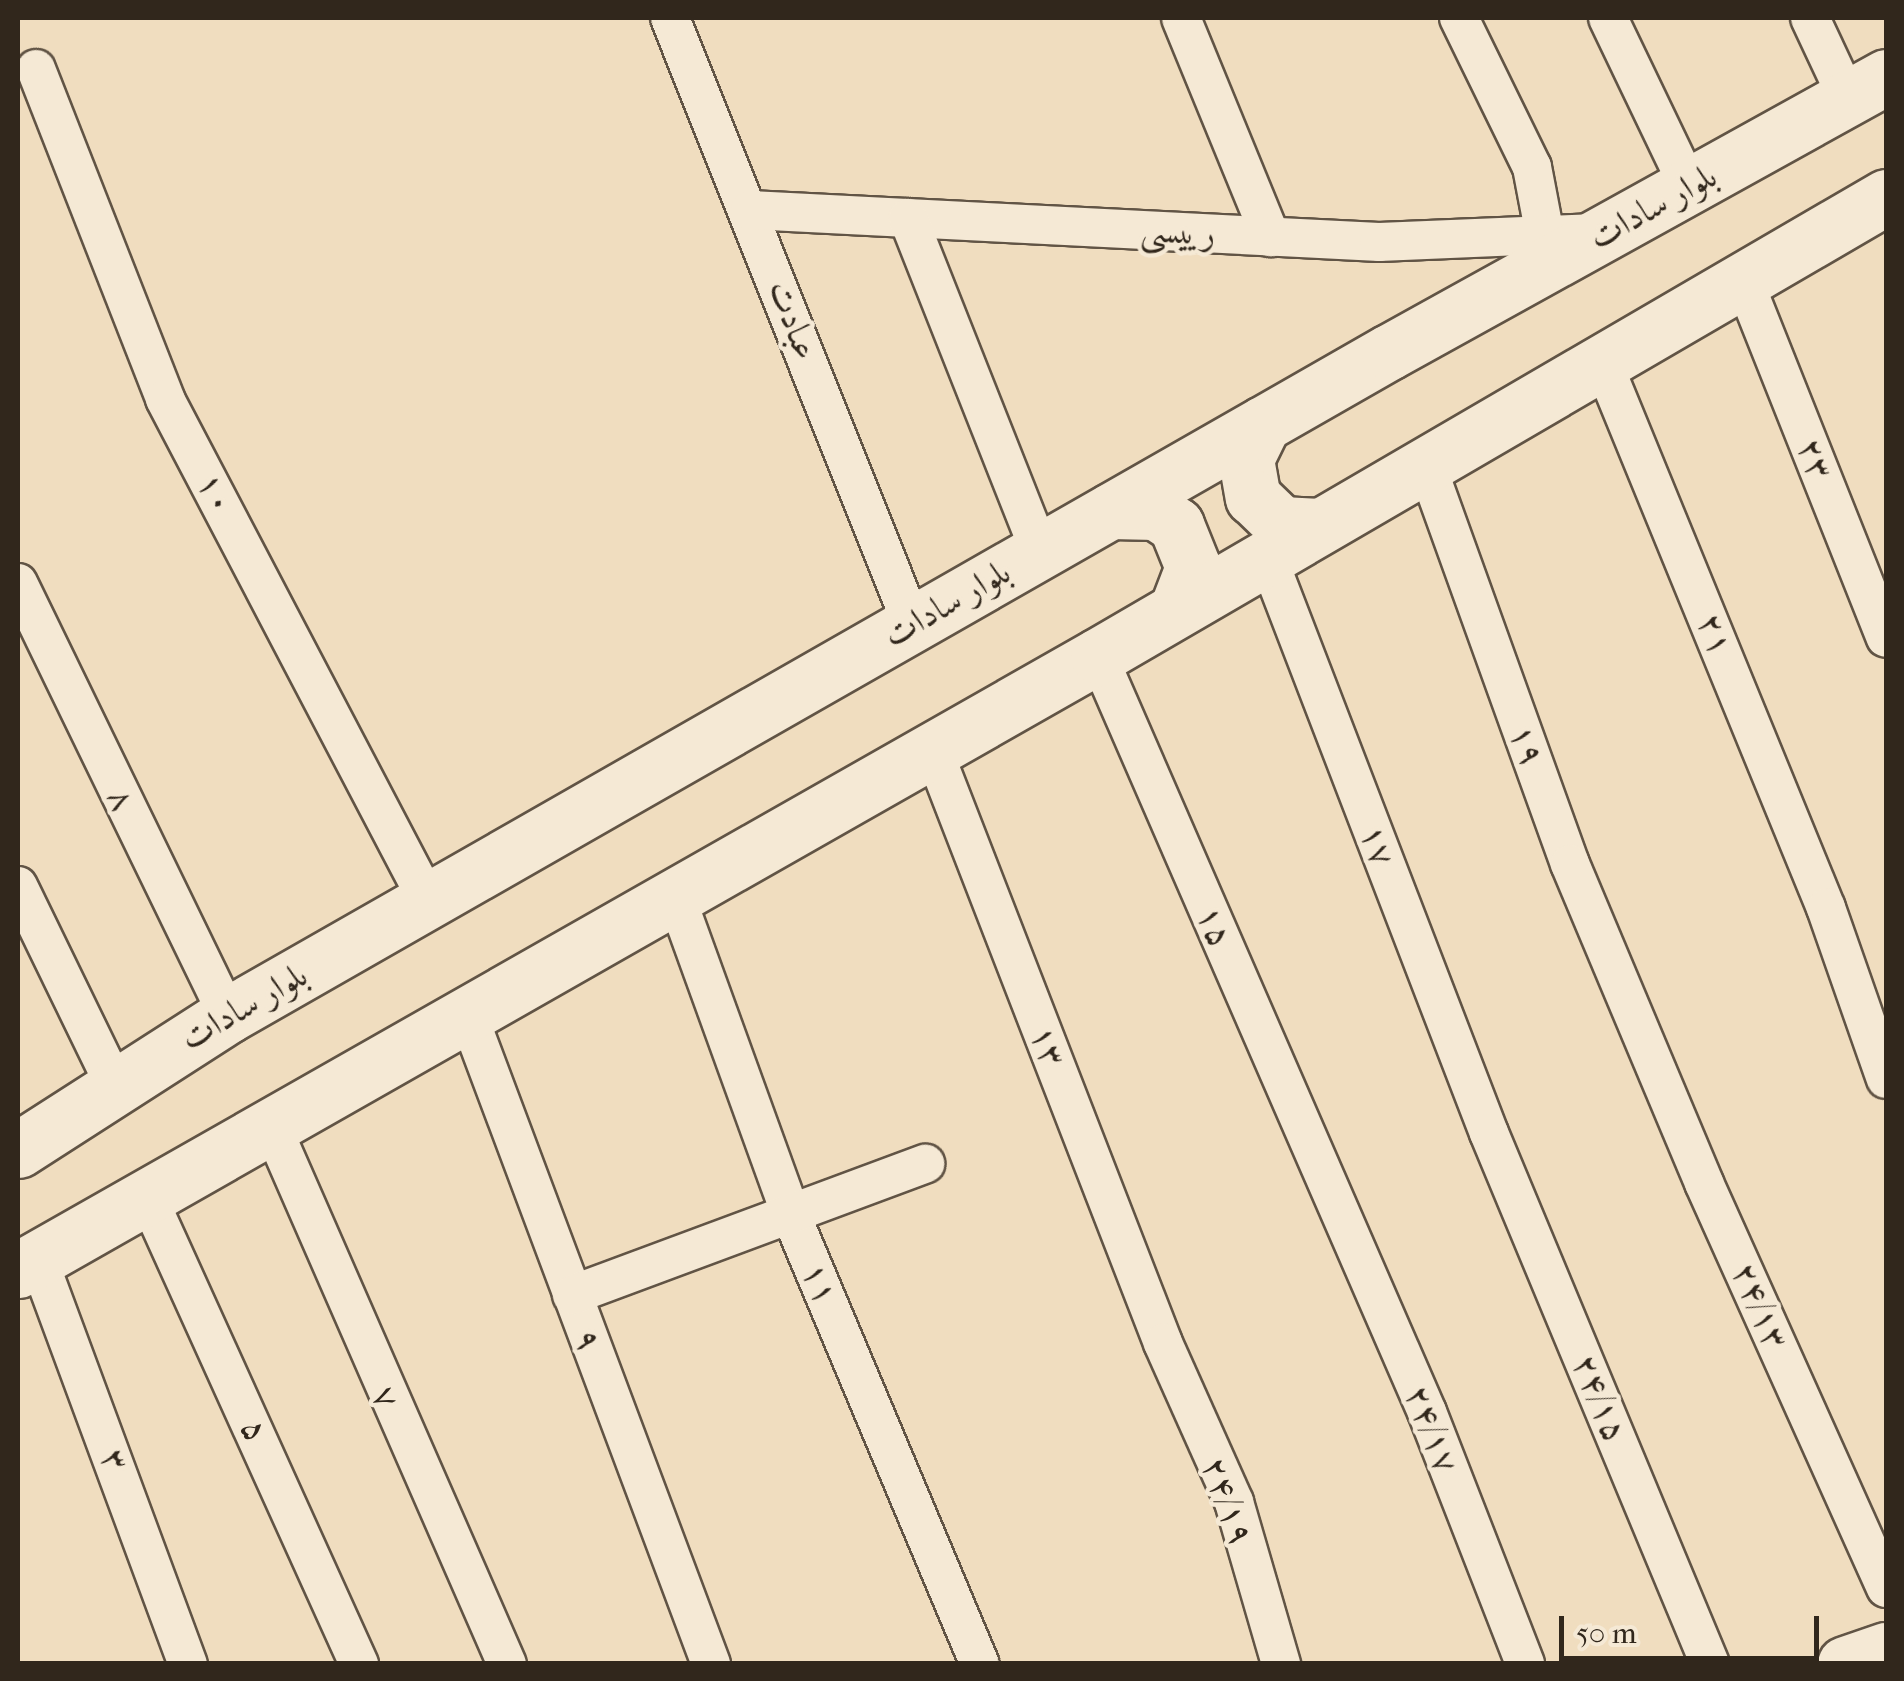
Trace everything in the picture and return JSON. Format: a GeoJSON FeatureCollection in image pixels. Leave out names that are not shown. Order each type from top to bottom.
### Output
{"type":"FeatureCollection","features":[{"type":"Feature","properties":{"kind":"street","name":"عبادت"},"geometry":{"type":"LineString","coordinates":[[670,18],[750,210],[912,624]]}},
{"type":"Feature","properties":{"kind":"street"},"geometry":{"type":"LineString","coordinates":[[1182,18],[1271,237]]}},
{"type":"Feature","properties":{"kind":"street"},"geometry":{"type":"LineString","coordinates":[[1460,18],[1532,166],[1545,235]]}},
{"type":"Feature","properties":{"kind":"street"},"geometry":{"type":"LineString","coordinates":[[1608,18],[1689,188]]}},
{"type":"Feature","properties":{"kind":"street"},"geometry":{"type":"LineString","coordinates":[[1810,18],[1867,88]]}},
{"type":"Feature","properties":{"kind":"street","name":"۱۰"},"geometry":{"type":"LineString","coordinates":[[36,70],[165,399],[428,902]]}},
{"type":"Feature","properties":{"kind":"street","name":"بلوار سادات"},"geometry":{"type":"LineString","coordinates":[[18,1150],[114,1084],[228,1015],[1263,424],[1867,88]]}},
{"type":"Feature","properties":{"kind":"street","name":"رییسی"},"geometry":{"type":"LineString","coordinates":[[750,210],[1379,242],[1607,232]]}},
{"type":"Feature","properties":{"kind":"street"},"geometry":{"type":"LineString","coordinates":[[908,218],[1040,551]]}},
{"type":"Feature","properties":{"kind":"street"},"geometry":{"type":"LineString","coordinates":[[28,1264],[1098,656],[1743,279],[1872,220]]}},
{"type":"Feature","properties":{"kind":"street","name":"۲۳"},"geometry":{"type":"LineString","coordinates":[[1743,279],[1886,638]]}},
{"type":"Feature","properties":{"kind":"street","name":"۲۱"},"geometry":{"type":"LineString","coordinates":[[1602,360],[1826,908],[1886,1079]]}},
{"type":"Feature","properties":{"kind":"street"},"geometry":{"type":"LineString","coordinates":[[1263,424],[1246,459],[1253,498],[1282,524],[1319,526]]}},
{"type":"Feature","properties":{"kind":"street","name":"۱۹"},"geometry":{"type":"LineString","coordinates":[[1426,464],[1570,864],[1637,1024]]}},
{"type":"Feature","properties":{"kind":"street"},"geometry":{"type":"LineString","coordinates":[[1111,511],[1134,507],[1176,525],[1193,567],[1177,609]]}},
{"type":"Feature","properties":{"kind":"street","name":"۱۷"},"geometry":{"type":"LineString","coordinates":[[1267,556],[1489,1133]]}},
{"type":"Feature","properties":{"kind":"street","name":"۸"},"geometry":{"type":"LineString","coordinates":[[18,583],[228,1015]]}},
{"type":"Feature","properties":{"kind":"street","name":"۱۵"},"geometry":{"type":"LineString","coordinates":[[1098,656],[1333,1197]]}},
{"type":"Feature","properties":{"kind":"street","name":"۱۳"},"geometry":{"type":"LineString","coordinates":[[934,750],[1163,1342]]}},
{"type":"Feature","properties":{"kind":"street"},"geometry":{"type":"LineString","coordinates":[[18,886],[114,1084]]}},
{"type":"Feature","properties":{"kind":"street","name":"۱۱"},"geometry":{"type":"LineString","coordinates":[[676,897],[791,1215],[980,1664]]}},
{"type":"Feature","properties":{"kind":"street","name":"۹"},"geometry":{"type":"LineString","coordinates":[[468,1015],[711,1664]]}},
{"type":"Feature","properties":{"kind":"street","name":"۲۴/۱۳"},"geometry":{"type":"LineString","coordinates":[[1637,1024],[1886,1588]]}},
{"type":"Feature","properties":{"kind":"street","name":"۷"},"geometry":{"type":"LineString","coordinates":[[272,1127],[507,1664]]}},
{"type":"Feature","properties":{"kind":"street","name":"۲۴/۱۵"},"geometry":{"type":"LineString","coordinates":[[1489,1133],[1710,1664]]}},
{"type":"Feature","properties":{"kind":"street"},"geometry":{"type":"LineString","coordinates":[[572,1295],[925,1164]]}},
{"type":"Feature","properties":{"kind":"street","name":"۲۴/۱۷"},"geometry":{"type":"LineString","coordinates":[[1333,1197],[1524,1664]]}},
{"type":"Feature","properties":{"kind":"street","name":"۵"},"geometry":{"type":"LineString","coordinates":[[148,1198],[359,1664]]}},
{"type":"Feature","properties":{"kind":"street","name":"۳"},"geometry":{"type":"LineString","coordinates":[[28,1264],[188,1664]]}},
{"type":"Feature","properties":{"kind":"street","name":"۲۴/۱۹"},"geometry":{"type":"LineString","coordinates":[[1163,1342],[1234,1502],[1280,1664]]}},
{"type":"Feature","properties":{"kind":"street"},"geometry":{"type":"LineString","coordinates":[[1845,1664],[1886,1650]]}}]}
